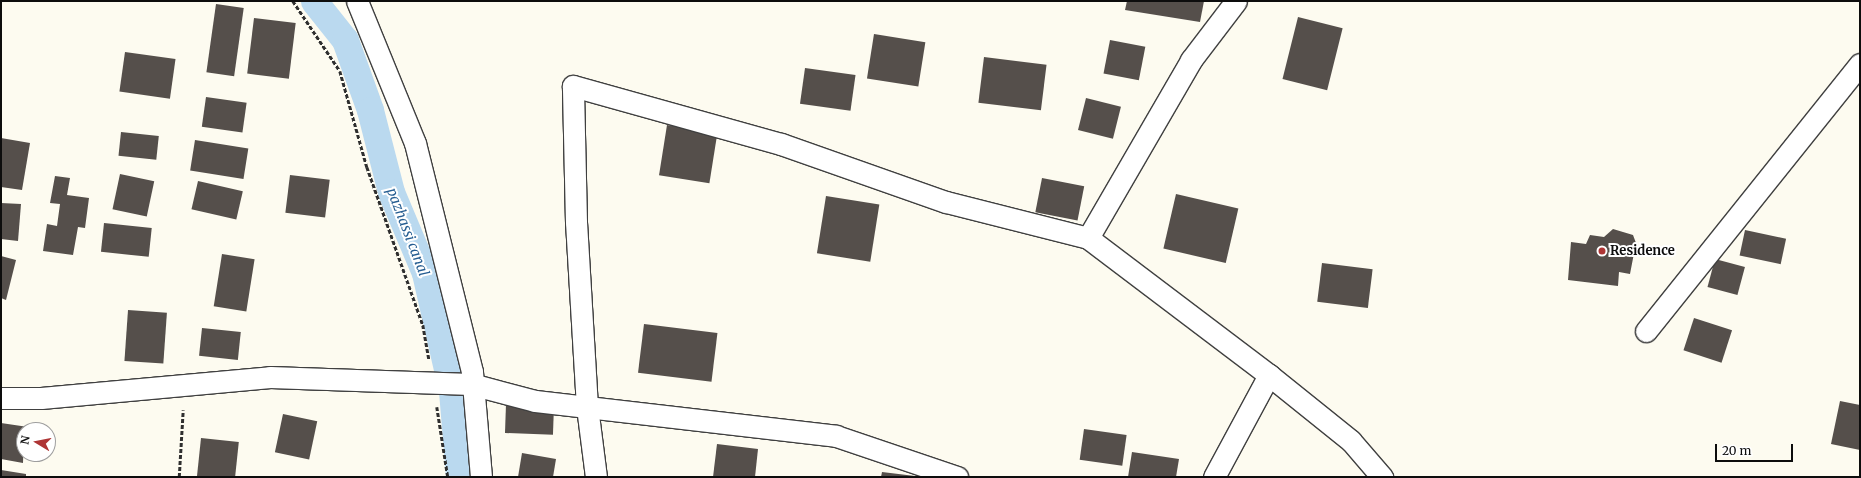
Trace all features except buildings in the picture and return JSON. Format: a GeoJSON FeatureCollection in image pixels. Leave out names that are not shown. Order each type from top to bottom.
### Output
{"type":"FeatureCollection","features":[{"type":"Feature","properties":{"kind":"street"},"geometry":{"type":"LineString","coordinates":[[357,1],[415,143],[472,384],[481,477]]}},
{"type":"Feature","properties":{"kind":"street"},"geometry":{"type":"LineString","coordinates":[[1088,238],[1191,60],[1236,1]]}},
{"type":"Feature","properties":{"kind":"street"},"geometry":{"type":"LineString","coordinates":[[1646,331],[1860,64]]}},
{"type":"Feature","properties":{"kind":"street"},"geometry":{"type":"LineString","coordinates":[[596,477],[587,407],[576,222],[573,86],[781,144],[946,202],[1088,238],[1269,375],[1351,441],[1382,477]]}},
{"type":"Feature","properties":{"kind":"street"},"geometry":{"type":"LineString","coordinates":[[1214,477],[1269,375]]}},
{"type":"Feature","properties":{"kind":"street"},"geometry":{"type":"LineString","coordinates":[[1,398],[41,398],[270,377],[472,384],[535,401],[836,436],[958,477]]}},
{"type":"Feature","properties":{"kind":"path"},"geometry":{"type":"LineString","coordinates":[[293,1],[340,71],[367,167],[423,325],[437,383],[448,477]]}},
{"type":"Feature","properties":{"kind":"path"},"geometry":{"type":"LineString","coordinates":[[179,477],[185,385]]}},
{"type":"Feature","properties":{"kind":"waterway","name":"pazhassi canal"},"geometry":{"type":"LineString","coordinates":[[314,1],[345,40],[370,110],[391,192],[425,273],[452,391],[459,477]]}},
{"type":"Feature","properties":{"kind":"place","name":"Residence"},"geometry":{"type":"Point","coordinates":[1602,251]}}]}
